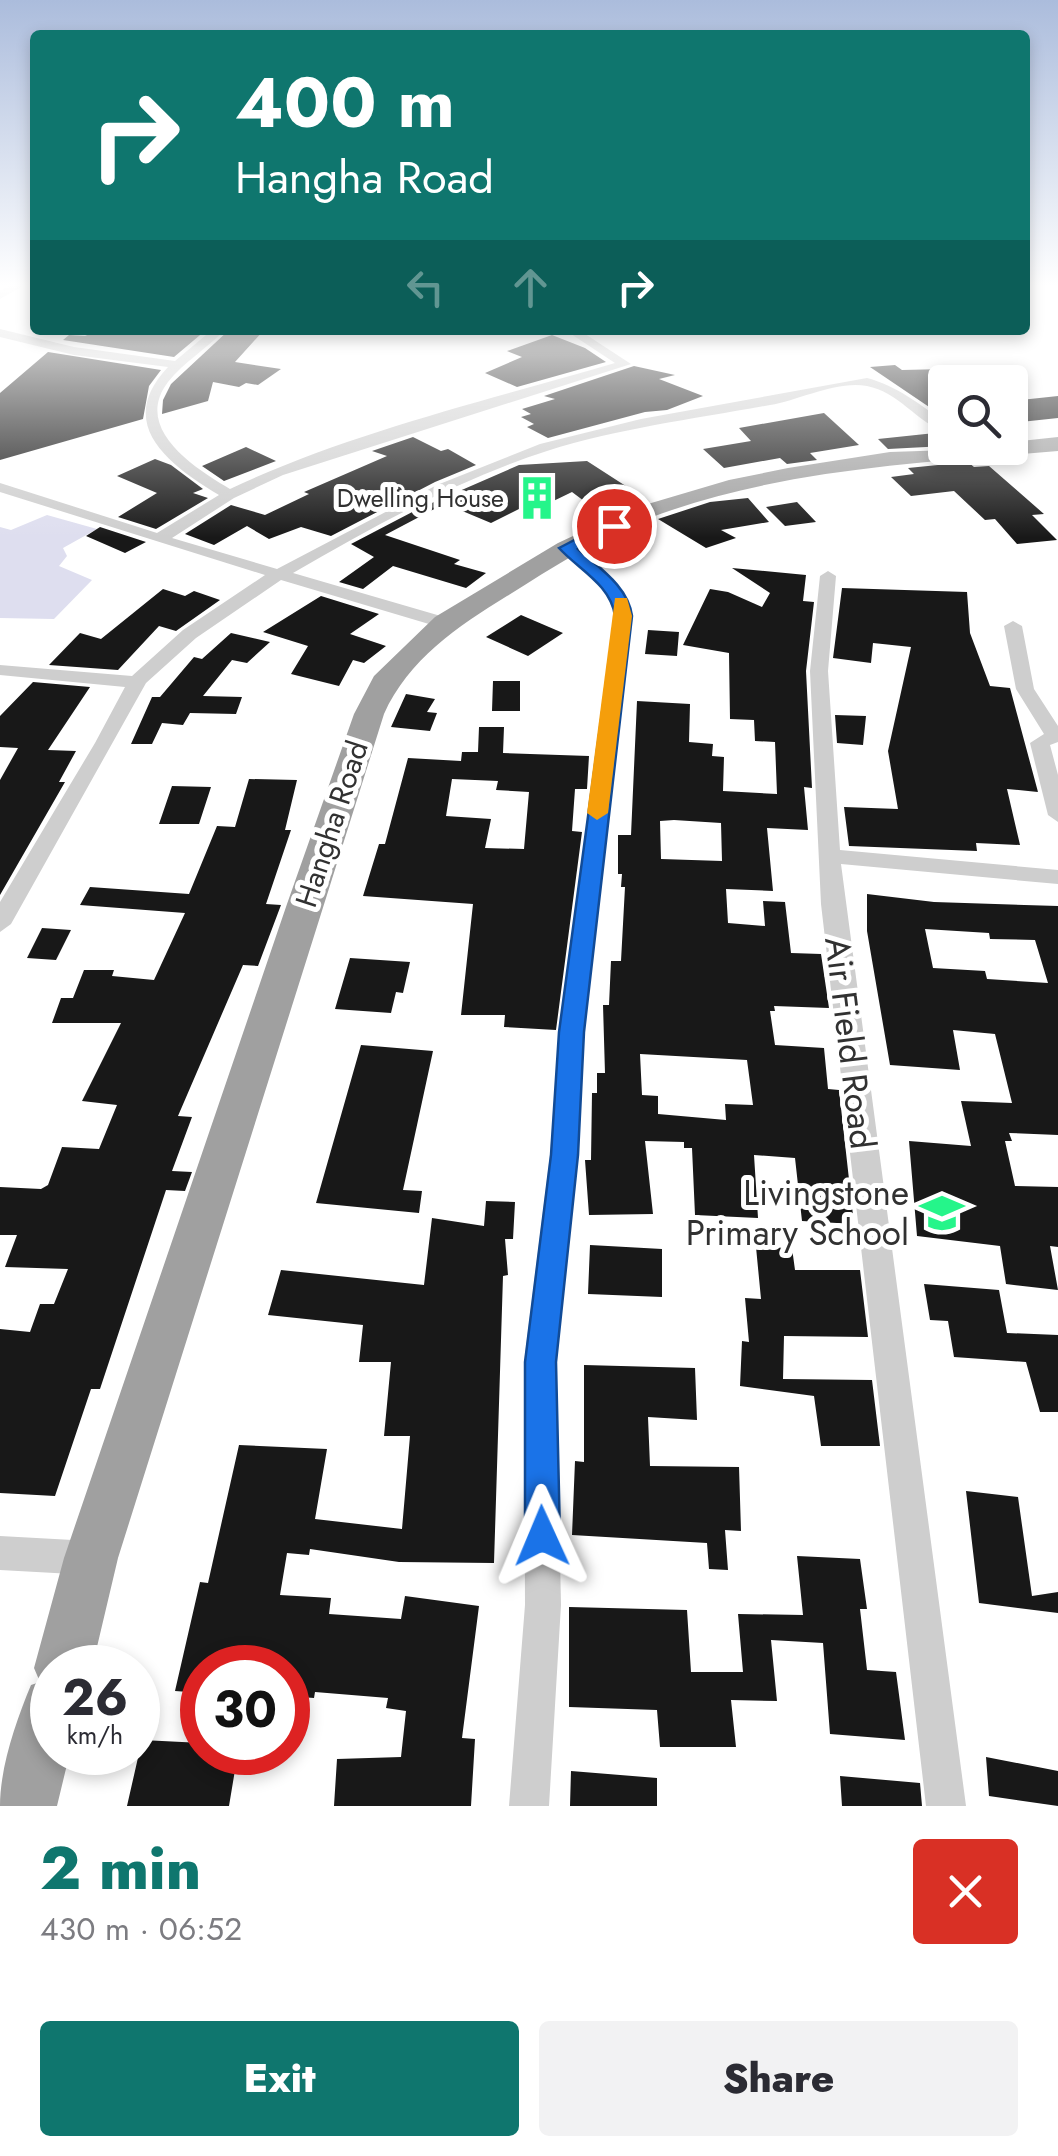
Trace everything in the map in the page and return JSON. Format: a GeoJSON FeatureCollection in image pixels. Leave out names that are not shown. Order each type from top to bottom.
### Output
{"type":"FeatureCollection","features":[{"type":"Feature","properties":{"kind":"highway","name":"Hangha Road"},"geometry":{"type":"LineString","coordinates":[[1028,446],[1058,444]]}},
{"type":"Feature","properties":{"kind":"highway","name":"Hangha Road"},"geometry":{"type":"LineString","coordinates":[[68,1645],[92,1558],[369,714],[384,682],[444,622],[567,548],[639,514],[737,485],[928,454]]}},
{"type":"Feature","properties":{"kind":"highway"},"geometry":{"type":"LineString","coordinates":[[26,1806],[34,1775]]}},
{"type":"Feature","properties":{"kind":"street"},"geometry":{"type":"LineString","coordinates":[[175,369],[151,399],[157,434],[169,456],[229,495]]}},
{"type":"Feature","properties":{"kind":"street"},"geometry":{"type":"LineString","coordinates":[[159,539],[229,495],[278,472],[607,369]]}},
{"type":"Feature","properties":{"kind":"street"},"geometry":{"type":"LineString","coordinates":[[0,924],[60,812],[102,751],[135,682],[180,641],[280,572],[460,480],[514,458],[639,422],[808,394],[860,381],[874,384],[928,418]]}},
{"type":"Feature","properties":{"kind":"street"},"geometry":{"type":"LineString","coordinates":[[0,488],[444,622]]}},
{"type":"Feature","properties":{"kind":"street"},"geometry":{"type":"LineString","coordinates":[[529,1806],[543,1604],[540,1362],[564,1155],[571,1032],[624,616],[622,601],[567,548]]}},
{"type":"Feature","properties":{"kind":"street","name":"Air Field Road"},"geometry":{"type":"LineString","coordinates":[[828,576],[820,671],[828,856],[946,1806]]}},
{"type":"Feature","properties":{"kind":"street"},"geometry":{"type":"LineString","coordinates":[[1012,626],[1026,689],[1054,736],[1040,743],[1058,815]]}},
{"type":"Feature","properties":{"kind":"street"},"geometry":{"type":"LineString","coordinates":[[0,671],[135,682]]}},
{"type":"Feature","properties":{"kind":"street"},"geometry":{"type":"LineString","coordinates":[[828,856],[1058,877]]}},
{"type":"Feature","properties":{"kind":"street"},"geometry":{"type":"LineString","coordinates":[[0,1553],[92,1558]]}},
{"type":"Feature","properties":{"kind":"shaded area"},"geometry":{"type":"Polygon","coordinates":[[[47,515],[97,529],[63,548],[67,556],[59,566],[92,580],[54,619],[0,618],[0,527],[11,530],[47,515]]]}},
{"type":"Feature","properties":{"kind":"building"},"geometry":{"type":"Polygon","coordinates":[[[28,369],[161,370],[149,386],[143,419],[0,460],[0,393],[28,369]]]}},
{"type":"Feature","properties":{"kind":"building"},"geometry":{"type":"Polygon","coordinates":[[[187,369],[281,369],[258,385],[246,383],[239,387],[213,382],[208,401],[162,414],[163,400],[171,384],[187,369]]]}},
{"type":"Feature","properties":{"kind":"building"},"geometry":{"type":"Polygon","coordinates":[[[494,369],[580,369],[517,387],[485,373],[494,369]]]}},
{"type":"Feature","properties":{"kind":"building"},"geometry":{"type":"Polygon","coordinates":[[[624,369],[649,369],[675,375],[659,379],[703,396],[667,410],[645,412],[548,438],[527,427],[534,424],[521,417],[531,414],[522,409],[555,399],[544,396],[624,369]]]}},
{"type":"Feature","properties":{"kind":"building"},"geometry":{"type":"Polygon","coordinates":[[[873,369],[928,369],[928,406],[873,369]]]}},
{"type":"Feature","properties":{"kind":"building"},"geometry":{"type":"Polygon","coordinates":[[[1058,396],[1058,418],[1028,421],[1028,399],[1058,396]]]}},
{"type":"Feature","properties":{"kind":"building"},"geometry":{"type":"Polygon","coordinates":[[[824,413],[859,445],[810,453],[817,460],[787,464],[780,458],[724,468],[703,449],[751,441],[739,428],[824,413]]]}},
{"type":"Feature","properties":{"kind":"building"},"geometry":{"type":"Polygon","coordinates":[[[928,434],[928,447],[888,449],[878,439],[928,434]]]}},
{"type":"Feature","properties":{"kind":"building"},"geometry":{"type":"Polygon","coordinates":[[[413,437],[441,451],[448,449],[476,465],[331,536],[301,527],[269,539],[247,526],[214,545],[185,534],[231,505],[265,515],[309,494],[304,492],[387,456],[372,451],[413,437]]]}},
{"type":"Feature","properties":{"kind":"building"},"geometry":{"type":"Polygon","coordinates":[[[246,447],[276,461],[224,481],[202,466],[246,447]]]}},
{"type":"Feature","properties":{"kind":"building"},"geometry":{"type":"Polygon","coordinates":[[[155,459],[171,465],[203,489],[193,493],[208,498],[156,529],[118,517],[157,493],[117,476],[155,459]]]}},
{"type":"Feature","properties":{"kind":"building"},"geometry":{"type":"Polygon","coordinates":[[[587,461],[635,492],[588,504],[572,492],[541,507],[529,504],[491,523],[448,505],[440,506],[385,535],[460,560],[454,564],[486,573],[466,588],[393,566],[363,589],[339,582],[374,557],[351,544],[418,509],[519,465],[587,461]]]}},
{"type":"Feature","properties":{"kind":"building"},"geometry":{"type":"Polygon","coordinates":[[[989,466],[1044,514],[1032,515],[1057,540],[1017,544],[995,519],[985,520],[954,491],[911,496],[891,477],[914,474],[908,468],[989,466]]]}},
{"type":"Feature","properties":{"kind":"building"},"geometry":{"type":"Polygon","coordinates":[[[748,498],[769,522],[721,530],[736,538],[706,548],[658,519],[710,502],[748,498]]]}},
{"type":"Feature","properties":{"kind":"building"},"geometry":{"type":"Polygon","coordinates":[[[797,502],[816,522],[785,526],[766,507],[797,502]]]}},
{"type":"Feature","properties":{"kind":"building"},"geometry":{"type":"Polygon","coordinates":[[[100,527],[146,542],[125,553],[86,536],[100,527]]]}},
{"type":"Feature","properties":{"kind":"building"},"geometry":{"type":"Polygon","coordinates":[[[732,568],[806,575],[803,601],[814,602],[806,671],[812,788],[804,787],[808,830],[767,828],[773,891],[726,889],[728,923],[765,926],[763,901],[785,902],[791,953],[821,954],[829,1008],[774,1006],[775,1011],[770,1011],[775,1045],[824,1048],[828,1089],[839,1090],[854,1224],[802,1221],[795,1158],[754,1155],[758,1218],[695,1215],[692,1148],[684,1148],[684,1142],[645,1141],[653,1214],[589,1215],[585,1160],[591,1160],[592,1093],[597,1093],[597,1073],[605,1073],[603,1005],[609,1005],[611,961],[621,961],[625,887],[621,887],[622,874],[618,874],[618,835],[631,835],[637,701],[690,704],[689,742],[713,744],[712,756],[724,757],[723,791],[777,794],[775,742],[755,741],[754,720],[730,719],[729,653],[683,645],[710,589],[728,592],[762,607],[770,593],[732,568]],[[660,821],[661,859],[722,861],[721,823],[660,821]],[[640,1054],[642,1095],[658,1096],[658,1114],[726,1120],[725,1104],[753,1105],[747,1060],[640,1054]]]}},
{"type":"Feature","properties":{"kind":"building"},"geometry":{"type":"Polygon","coordinates":[[[842,588],[967,592],[970,633],[990,686],[1010,688],[1038,792],[1007,789],[1020,845],[976,843],[977,851],[849,846],[844,807],[898,809],[888,751],[911,647],[873,643],[871,663],[833,658],[842,588]]]}},
{"type":"Feature","properties":{"kind":"building"},"geometry":{"type":"Polygon","coordinates":[[[163,589],[185,596],[194,591],[220,600],[176,631],[159,626],[118,670],[49,665],[80,633],[101,639],[163,589]]]}},
{"type":"Feature","properties":{"kind":"building"},"geometry":{"type":"Polygon","coordinates":[[[321,596],[379,614],[350,634],[386,646],[364,663],[353,660],[339,686],[291,674],[308,646],[263,632],[321,596]]]}},
{"type":"Feature","properties":{"kind":"building"},"geometry":{"type":"Polygon","coordinates":[[[521,615],[563,633],[528,656],[486,637],[521,615]]]}},
{"type":"Feature","properties":{"kind":"building"},"geometry":{"type":"Polygon","coordinates":[[[648,630],[679,632],[677,656],[645,654],[648,630]]]}},
{"type":"Feature","properties":{"kind":"building"},"geometry":{"type":"Polygon","coordinates":[[[231,633],[270,642],[247,663],[232,660],[203,696],[242,697],[236,714],[190,713],[183,725],[162,723],[152,744],[131,744],[152,697],[160,697],[194,657],[202,659],[231,633]]]}},
{"type":"Feature","properties":{"kind":"building"},"geometry":{"type":"Polygon","coordinates":[[[493,681],[520,681],[520,711],[492,711],[493,681]]]}},
{"type":"Feature","properties":{"kind":"building"},"geometry":{"type":"Polygon","coordinates":[[[33,682],[90,687],[48,750],[76,751],[59,782],[65,782],[0,895],[0,780],[18,748],[0,747],[0,716],[33,682]]]}},
{"type":"Feature","properties":{"kind":"building"},"geometry":{"type":"Polygon","coordinates":[[[406,694],[435,699],[427,712],[437,713],[430,731],[391,727],[406,694]]]}},
{"type":"Feature","properties":{"kind":"building"},"geometry":{"type":"Polygon","coordinates":[[[835,715],[866,716],[863,745],[837,743],[835,715]]]}},
{"type":"Feature","properties":{"kind":"building"},"geometry":{"type":"Polygon","coordinates":[[[479,727],[504,727],[503,753],[589,756],[587,789],[575,789],[572,831],[582,832],[556,1030],[504,1027],[505,1015],[461,1015],[473,904],[363,896],[379,844],[385,844],[408,758],[461,761],[462,752],[478,752],[479,727]],[[452,779],[446,816],[491,819],[485,848],[524,849],[529,792],[496,790],[498,781],[452,779]]]}},
{"type":"Feature","properties":{"kind":"building"},"geometry":{"type":"Polygon","coordinates":[[[249,779],[297,780],[285,830],[291,830],[266,904],[281,905],[258,966],[243,965],[178,1116],[192,1117],[172,1171],[192,1172],[185,1191],[166,1190],[100,1389],[91,1389],[55,1496],[0,1493],[0,1329],[30,1332],[40,1304],[54,1304],[68,1269],[5,1267],[17,1235],[0,1235],[0,1187],[41,1189],[48,1185],[62,1147],[99,1149],[117,1105],[82,1101],[121,1023],[52,1023],[61,998],[73,998],[84,970],[114,970],[112,976],[154,980],[185,913],[80,905],[90,887],[189,894],[217,826],[235,827],[249,779]]]}},
{"type":"Feature","properties":{"kind":"building"},"geometry":{"type":"Polygon","coordinates":[[[172,786],[211,787],[199,824],[159,824],[172,786]]]}},
{"type":"Feature","properties":{"kind":"building"},"geometry":{"type":"Polygon","coordinates":[[[867,894],[934,902],[1058,906],[1058,1135],[1009,1133],[1012,1141],[1005,1141],[1015,1186],[1058,1187],[1058,1247],[1050,1246],[1058,1290],[1006,1284],[1000,1246],[917,1236],[909,1141],[971,1146],[961,1101],[1012,1103],[995,1034],[953,1030],[960,1070],[890,1065],[867,931],[867,894]],[[925,929],[933,968],[985,971],[987,979],[1048,983],[1035,940],[990,939],[989,933],[925,929]]]}},
{"type":"Feature","properties":{"kind":"building"},"geometry":{"type":"Polygon","coordinates":[[[42,928],[71,930],[56,960],[27,958],[42,928]]]}},
{"type":"Feature","properties":{"kind":"building"},"geometry":{"type":"Polygon","coordinates":[[[350,958],[410,962],[403,993],[396,992],[391,1013],[335,1009],[350,958]]]}},
{"type":"Feature","properties":{"kind":"building"},"geometry":{"type":"Polygon","coordinates":[[[361,1045],[433,1051],[403,1190],[422,1191],[419,1213],[316,1203],[361,1045]]]}},
{"type":"Feature","properties":{"kind":"building"},"geometry":{"type":"Polygon","coordinates":[[[486,1201],[515,1202],[513,1239],[505,1239],[508,1275],[503,1276],[494,1563],[399,1562],[310,1549],[309,1555],[287,1553],[280,1595],[331,1598],[329,1614],[401,1619],[405,1596],[479,1606],[462,1738],[475,1739],[471,1806],[334,1806],[337,1759],[401,1757],[406,1711],[386,1708],[388,1698],[315,1692],[314,1698],[310,1698],[310,1645],[186,1645],[200,1582],[208,1583],[239,1445],[327,1449],[315,1519],[402,1529],[410,1436],[384,1436],[391,1362],[359,1362],[363,1325],[268,1315],[281,1270],[424,1285],[432,1218],[484,1226],[486,1201]]]}},
{"type":"Feature","properties":{"kind":"building"},"geometry":{"type":"Polygon","coordinates":[[[590,1245],[662,1249],[662,1297],[588,1294],[590,1245]]]}},
{"type":"Feature","properties":{"kind":"building"},"geometry":{"type":"Polygon","coordinates":[[[756,1247],[792,1248],[795,1270],[860,1270],[868,1337],[784,1336],[783,1379],[872,1380],[880,1446],[821,1446],[814,1396],[740,1386],[742,1341],[749,1342],[745,1298],[761,1299],[756,1247]]]}},
{"type":"Feature","properties":{"kind":"building"},"geometry":{"type":"Polygon","coordinates":[[[924,1284],[999,1290],[1007,1333],[1058,1335],[1058,1412],[1040,1412],[1026,1362],[954,1357],[948,1321],[930,1320],[924,1284]]]}},
{"type":"Feature","properties":{"kind":"building"},"geometry":{"type":"Polygon","coordinates":[[[584,1365],[695,1368],[697,1420],[648,1417],[650,1466],[739,1467],[741,1531],[725,1530],[728,1570],[709,1569],[707,1543],[572,1535],[575,1461],[584,1462],[584,1365]]]}},
{"type":"Feature","properties":{"kind":"building"},"geometry":{"type":"Polygon","coordinates":[[[966,1491],[1018,1497],[1032,1596],[1058,1592],[1058,1613],[979,1603],[966,1491]]]}},
{"type":"Feature","properties":{"kind":"building"},"geometry":{"type":"Polygon","coordinates":[[[797,1556],[860,1559],[867,1609],[860,1609],[867,1670],[896,1672],[905,1740],[830,1734],[823,1643],[771,1640],[777,1701],[731,1700],[736,1747],[660,1747],[657,1710],[569,1707],[569,1607],[687,1610],[691,1672],[743,1672],[738,1614],[803,1615],[797,1556]]]}},
{"type":"Feature","properties":{"kind":"building"},"geometry":{"type":"Polygon","coordinates":[[[160,1741],[180,1742],[180,1775],[234,1775],[229,1806],[127,1806],[134,1775],[160,1775],[160,1741]]]}},
{"type":"Feature","properties":{"kind":"building"},"geometry":{"type":"Polygon","coordinates":[[[986,1757],[1058,1771],[1058,1806],[989,1796],[986,1757]]]}},
{"type":"Feature","properties":{"kind":"building"},"geometry":{"type":"Polygon","coordinates":[[[571,1771],[657,1778],[657,1806],[570,1806],[571,1771]]]}},
{"type":"Feature","properties":{"kind":"building"},"geometry":{"type":"Polygon","coordinates":[[[840,1776],[920,1783],[922,1806],[842,1806],[840,1776]]]}},
{"type":"Feature","properties":{"kind":"slow traffic"},"geometry":{"type":"LineString","coordinates":[[597,813],[624,616],[621,601]]}},
{"type":"Feature","properties":{"kind":"place","name":"Dwelling House"},"geometry":{"type":"Point","coordinates":[537,498]}},
{"type":"Feature","properties":{"kind":"place","name":"Livingstone Primary School"},"geometry":{"type":"Point","coordinates":[942,1213]}},
{"type":"Feature","properties":{"kind":"route"},"geometry":{"type":"LineString","coordinates":[[542,1536],[540,1362],[564,1155],[571,1032],[624,616],[622,601],[588,564],[567,548],[614,526]]}}]}
